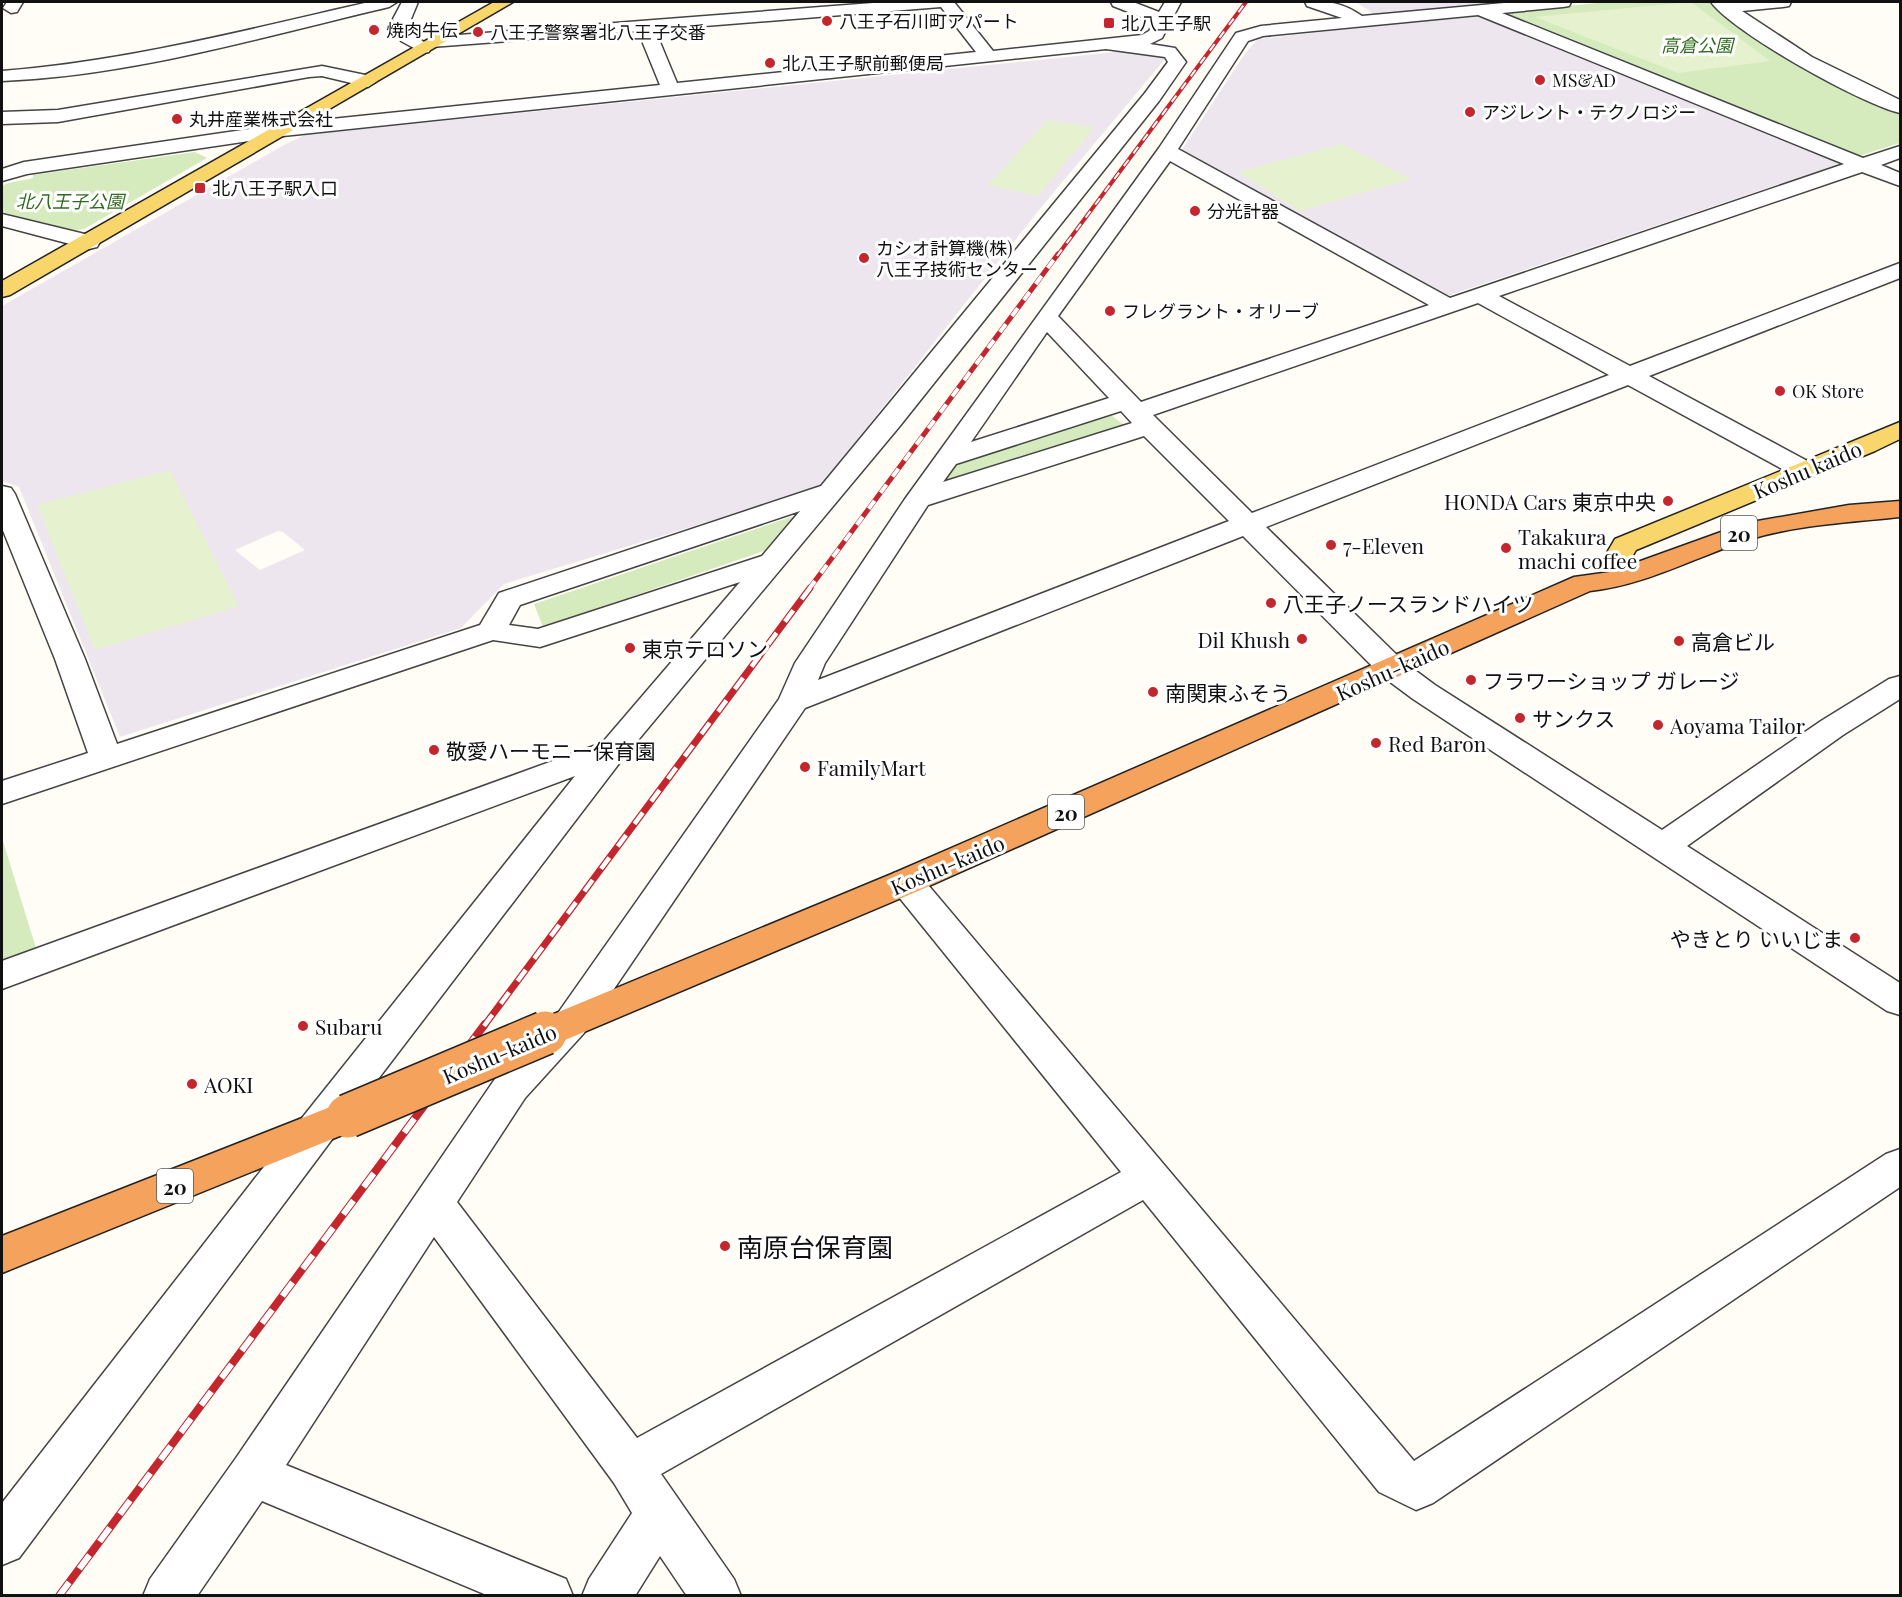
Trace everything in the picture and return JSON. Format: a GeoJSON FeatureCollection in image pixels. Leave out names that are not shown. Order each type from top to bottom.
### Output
{"type":"FeatureCollection","features":[{"type":"Feature","properties":{"kind":"highway","name":"20"},"geometry":{"type":"LineString","coordinates":[[1584,583],[1593,567],[1723,516],[1768,505],[1835,496],[1900,492]]}},
{"type":"Feature","properties":{"kind":"highway","name":"Koshu-kaido"},"geometry":{"type":"LineString","coordinates":[[2,1256],[332,1123],[906,882],[1584,583],[1615,580],[1746,531],[1838,515],[1900,509]]}},
{"type":"Feature","properties":{"kind":"main road"},"geometry":{"type":"LineString","coordinates":[[2,290],[505,2]]}},
{"type":"Feature","properties":{"kind":"main road","name":"Koshu kaido"},"geometry":{"type":"LineString","coordinates":[[1618,556],[1625,544],[1703,510],[1778,483],[1900,430]]}},
{"type":"Feature","properties":{"kind":"street"},"geometry":{"type":"LineString","coordinates":[[2,76],[89,69],[206,47],[389,2]]}},
{"type":"Feature","properties":{"kind":"street"},"geometry":{"type":"LineString","coordinates":[[410,2],[402,19],[410,41],[428,45],[644,25],[945,2],[990,58]]}},
{"type":"Feature","properties":{"kind":"street"},"geometry":{"type":"LineString","coordinates":[[1112,36],[1128,13],[1118,2]]}},
{"type":"Feature","properties":{"kind":"street"},"geometry":{"type":"LineString","coordinates":[[1118,2],[1165,20]]}},
{"type":"Feature","properties":{"kind":"street"},"geometry":{"type":"LineString","coordinates":[[2,175],[24,168],[283,130],[990,58],[1112,36],[1146,14],[1171,2]]}},
{"type":"Feature","properties":{"kind":"street"},"geometry":{"type":"LineString","coordinates":[[1157,46],[1156,34],[1165,20],[1171,2]]}},
{"type":"Feature","properties":{"kind":"street"},"geometry":{"type":"LineString","coordinates":[[1313,2],[1342,10],[1359,22]]}},
{"type":"Feature","properties":{"kind":"street"},"geometry":{"type":"LineString","coordinates":[[2,1541],[272,1191],[332,1123],[613,750],[890,422],[1120,175],[1167,151],[1242,37],[1261,31],[1563,2]]}},
{"type":"Feature","properties":{"kind":"street"},"geometry":{"type":"LineString","coordinates":[[1723,4],[1783,2]]}},
{"type":"Feature","properties":{"kind":"street"},"geometry":{"type":"LineString","coordinates":[[1723,4],[1762,36],[1804,63],[1900,107]]}},
{"type":"Feature","properties":{"kind":"street"},"geometry":{"type":"LineString","coordinates":[[1479,10],[1900,180]]}},
{"type":"Feature","properties":{"kind":"street"},"geometry":{"type":"LineString","coordinates":[[644,25],[671,90]]}},
{"type":"Feature","properties":{"kind":"street"},"geometry":{"type":"LineString","coordinates":[[167,1596],[253,1474],[435,1205],[511,1087],[558,1028],[794,700],[810,663],[918,499],[1046,317],[1120,175],[1152,97],[1177,62],[1173,54],[1157,46],[1112,36]]}},
{"type":"Feature","properties":{"kind":"street"},"geometry":{"type":"LineString","coordinates":[[47,133],[89,69]]}},
{"type":"Feature","properties":{"kind":"street"},"geometry":{"type":"LineString","coordinates":[[2,118],[58,116],[309,72],[322,71],[368,81]]}},
{"type":"Feature","properties":{"kind":"street"},"geometry":{"type":"LineString","coordinates":[[2,182],[24,168],[36,151]]}},
{"type":"Feature","properties":{"kind":"street"},"geometry":{"type":"LineString","coordinates":[[1167,151],[1446,305]]}},
{"type":"Feature","properties":{"kind":"street"},"geometry":{"type":"LineString","coordinates":[[918,499],[1137,413],[1478,294],[1900,152]]}},
{"type":"Feature","properties":{"kind":"street"},"geometry":{"type":"LineString","coordinates":[[2,164],[24,168]]}},
{"type":"Feature","properties":{"kind":"street"},"geometry":{"type":"LineString","coordinates":[[2,220],[89,242]]}},
{"type":"Feature","properties":{"kind":"street"},"geometry":{"type":"LineString","coordinates":[[794,700],[1900,270]]}},
{"type":"Feature","properties":{"kind":"street"},"geometry":{"type":"LineString","coordinates":[[1478,294],[1804,470]]}},
{"type":"Feature","properties":{"kind":"street"},"geometry":{"type":"LineString","coordinates":[[1046,317],[1247,525],[1393,669],[1424,692],[1899,997]]}},
{"type":"Feature","properties":{"kind":"street"},"geometry":{"type":"LineString","coordinates":[[947,458],[1137,413]]}},
{"type":"Feature","properties":{"kind":"street"},"geometry":{"type":"LineString","coordinates":[[492,631],[509,600],[830,492]]}},
{"type":"Feature","properties":{"kind":"street"},"geometry":{"type":"LineString","coordinates":[[2,494],[14,566],[96,724],[106,759]]}},
{"type":"Feature","properties":{"kind":"street"},"geometry":{"type":"LineString","coordinates":[[2,793],[492,631],[540,638],[775,560]]}},
{"type":"Feature","properties":{"kind":"street"},"geometry":{"type":"LineString","coordinates":[[1664,845],[1832,728],[1900,686]]}},
{"type":"Feature","properties":{"kind":"street"},"geometry":{"type":"LineString","coordinates":[[2,975],[613,750]]}},
{"type":"Feature","properties":{"kind":"street"},"geometry":{"type":"LineString","coordinates":[[906,882],[1396,1476],[1416,1487],[1900,1166]]}},
{"type":"Feature","properties":{"kind":"street"},"geometry":{"type":"LineString","coordinates":[[630,1467],[1149,1176]]}},
{"type":"Feature","properties":{"kind":"street"},"geometry":{"type":"LineString","coordinates":[[435,1205],[630,1467],[659,1514],[717,1596]]}},
{"type":"Feature","properties":{"kind":"street"},"geometry":{"type":"LineString","coordinates":[[253,1474],[549,1596]]}},
{"type":"Feature","properties":{"kind":"street"},"geometry":{"type":"LineString","coordinates":[[606,1596],[659,1514]]}},
{"type":"Feature","properties":{"kind":"shaded area"},"geometry":{"type":"Polygon","coordinates":[[[1356,2],[1523,2],[1378,17],[1356,2]]]}},
{"type":"Feature","properties":{"kind":"shaded area"},"geometry":{"type":"Polygon","coordinates":[[[1478,14],[1842,163],[1444,297],[1181,151],[1246,52],[1258,39],[1478,14]]]}},
{"type":"Feature","properties":{"kind":"shaded area"},"geometry":{"type":"Polygon","coordinates":[[[1125,51],[1157,54],[1165,59],[1039,210],[819,488],[504,584],[461,628],[120,737],[19,487],[2,481],[2,306],[305,135],[1125,51]],[[278,531],[235,550],[260,570],[305,550],[283,532],[278,531]]]}},
{"type":"Feature","properties":{"kind":"green space","name":"高倉公園"},"geometry":{"type":"Polygon","coordinates":[[[1609,2],[1710,2],[1755,36],[1868,99],[1900,111],[1900,143],[1859,156],[1501,12],[1609,2]]]}},
{"type":"Feature","properties":{"kind":"green space"},"geometry":{"type":"Polygon","coordinates":[[[1691,2],[1770,61],[1678,73],[1535,17],[1691,2]]]}},
{"type":"Feature","properties":{"kind":"green space"},"geometry":{"type":"Polygon","coordinates":[[[1047,120],[1095,127],[1038,196],[988,185],[1047,120]]]}},
{"type":"Feature","properties":{"kind":"green space"},"geometry":{"type":"Polygon","coordinates":[[[1342,144],[1411,179],[1300,211],[1237,172],[1342,144]]]}},
{"type":"Feature","properties":{"kind":"green space","name":"北八王子公園"},"geometry":{"type":"Polygon","coordinates":[[[195,152],[207,158],[84,229],[68,232],[2,215],[2,186],[33,178],[33,175],[195,152]]]}},
{"type":"Feature","properties":{"kind":"green space"},"geometry":{"type":"Polygon","coordinates":[[[1107,412],[1128,428],[939,489],[958,459],[1107,412]]]}},
{"type":"Feature","properties":{"kind":"green space"},"geometry":{"type":"Polygon","coordinates":[[[170,470],[239,606],[95,650],[37,505],[170,470]]]}},
{"type":"Feature","properties":{"kind":"green space"},"geometry":{"type":"Polygon","coordinates":[[[797,515],[767,550],[543,627],[534,604],[797,515]]]}},
{"type":"Feature","properties":{"kind":"green space"},"geometry":{"type":"Polygon","coordinates":[[[2,838],[36,948],[2,961],[2,838]]]}},
{"type":"Feature","properties":{"kind":"railway"},"geometry":{"type":"LineString","coordinates":[[1057,256],[1246,2]]}},
{"type":"Feature","properties":{"kind":"railway"},"geometry":{"type":"LineString","coordinates":[[809,589],[1058,254]]}},
{"type":"Feature","properties":{"kind":"railway"},"geometry":{"type":"LineString","coordinates":[[484,1026],[810,588]]}},
{"type":"Feature","properties":{"kind":"railway"},"geometry":{"type":"LineString","coordinates":[[59,1596],[485,1024]]}},
{"type":"Feature","properties":{"kind":"place","name":"八王子石川町アパート"},"geometry":{"type":"Point","coordinates":[827,21]}},
{"type":"Feature","properties":{"kind":"place","name":"北八王子駅"},"geometry":{"type":"Point","coordinates":[1109,23]}},
{"type":"Feature","properties":{"kind":"place","name":"焼肉牛伝"},"geometry":{"type":"Point","coordinates":[374,30]}},
{"type":"Feature","properties":{"kind":"place","name":"八王子警察署北八王子交番"},"geometry":{"type":"Point","coordinates":[478,32]}},
{"type":"Feature","properties":{"kind":"place","name":"北八王子駅前郵便局"},"geometry":{"type":"Point","coordinates":[770,63]}},
{"type":"Feature","properties":{"kind":"place","name":"MS&AD"},"geometry":{"type":"Point","coordinates":[1540,80]}},
{"type":"Feature","properties":{"kind":"place","name":"アジレント・テクノロジー"},"geometry":{"type":"Point","coordinates":[1470,112]}},
{"type":"Feature","properties":{"kind":"place","name":"丸井産業株式会社"},"geometry":{"type":"Point","coordinates":[177,119]}},
{"type":"Feature","properties":{"kind":"place","name":"北八王子駅入口"},"geometry":{"type":"Point","coordinates":[200,188]}},
{"type":"Feature","properties":{"kind":"place","name":"分光計器"},"geometry":{"type":"Point","coordinates":[1195,211]}},
{"type":"Feature","properties":{"kind":"place","name":"カシオ計算機(株) 八王子技術センター"},"geometry":{"type":"Point","coordinates":[864,258]}},
{"type":"Feature","properties":{"kind":"place","name":"フレグラント・オリーブ"},"geometry":{"type":"Point","coordinates":[1110,311]}},
{"type":"Feature","properties":{"kind":"place","name":"OK Store"},"geometry":{"type":"Point","coordinates":[1780,391]}},
{"type":"Feature","properties":{"kind":"place","name":"HONDA Cars 東京中央"},"geometry":{"type":"Point","coordinates":[1668,501]}},
{"type":"Feature","properties":{"kind":"place","name":"7-Eleven"},"geometry":{"type":"Point","coordinates":[1331,545]}},
{"type":"Feature","properties":{"kind":"place","name":"Takakura machi coffee"},"geometry":{"type":"Point","coordinates":[1506,548]}},
{"type":"Feature","properties":{"kind":"place","name":"八王子ノースランドハイツ"},"geometry":{"type":"Point","coordinates":[1271,603]}},
{"type":"Feature","properties":{"kind":"place","name":"Dil Khush"},"geometry":{"type":"Point","coordinates":[1302,639]}},
{"type":"Feature","properties":{"kind":"place","name":"高倉ビル"},"geometry":{"type":"Point","coordinates":[1679,641]}},
{"type":"Feature","properties":{"kind":"place","name":"東京テロソン"},"geometry":{"type":"Point","coordinates":[630,648]}},
{"type":"Feature","properties":{"kind":"place","name":"フラワーショップ ガレージ"},"geometry":{"type":"Point","coordinates":[1471,680]}},
{"type":"Feature","properties":{"kind":"place","name":"南関東ふそう"},"geometry":{"type":"Point","coordinates":[1153,692]}},
{"type":"Feature","properties":{"kind":"place","name":"サンクス"},"geometry":{"type":"Point","coordinates":[1520,718]}},
{"type":"Feature","properties":{"kind":"place","name":"Aoyama Tailor"},"geometry":{"type":"Point","coordinates":[1658,725]}},
{"type":"Feature","properties":{"kind":"place","name":"Red Baron"},"geometry":{"type":"Point","coordinates":[1376,743]}},
{"type":"Feature","properties":{"kind":"place","name":"敬愛ハーモニー保育園"},"geometry":{"type":"Point","coordinates":[434,750]}},
{"type":"Feature","properties":{"kind":"place","name":"FamilyMart"},"geometry":{"type":"Point","coordinates":[805,767]}},
{"type":"Feature","properties":{"kind":"place","name":"やきとり いいじま"},"geometry":{"type":"Point","coordinates":[1855,938]}},
{"type":"Feature","properties":{"kind":"place","name":"Subaru"},"geometry":{"type":"Point","coordinates":[303,1026]}},
{"type":"Feature","properties":{"kind":"place","name":"AOKI"},"geometry":{"type":"Point","coordinates":[192,1084]}},
{"type":"Feature","properties":{"kind":"place","name":"南原台保育園"},"geometry":{"type":"Point","coordinates":[725,1246]}}]}
